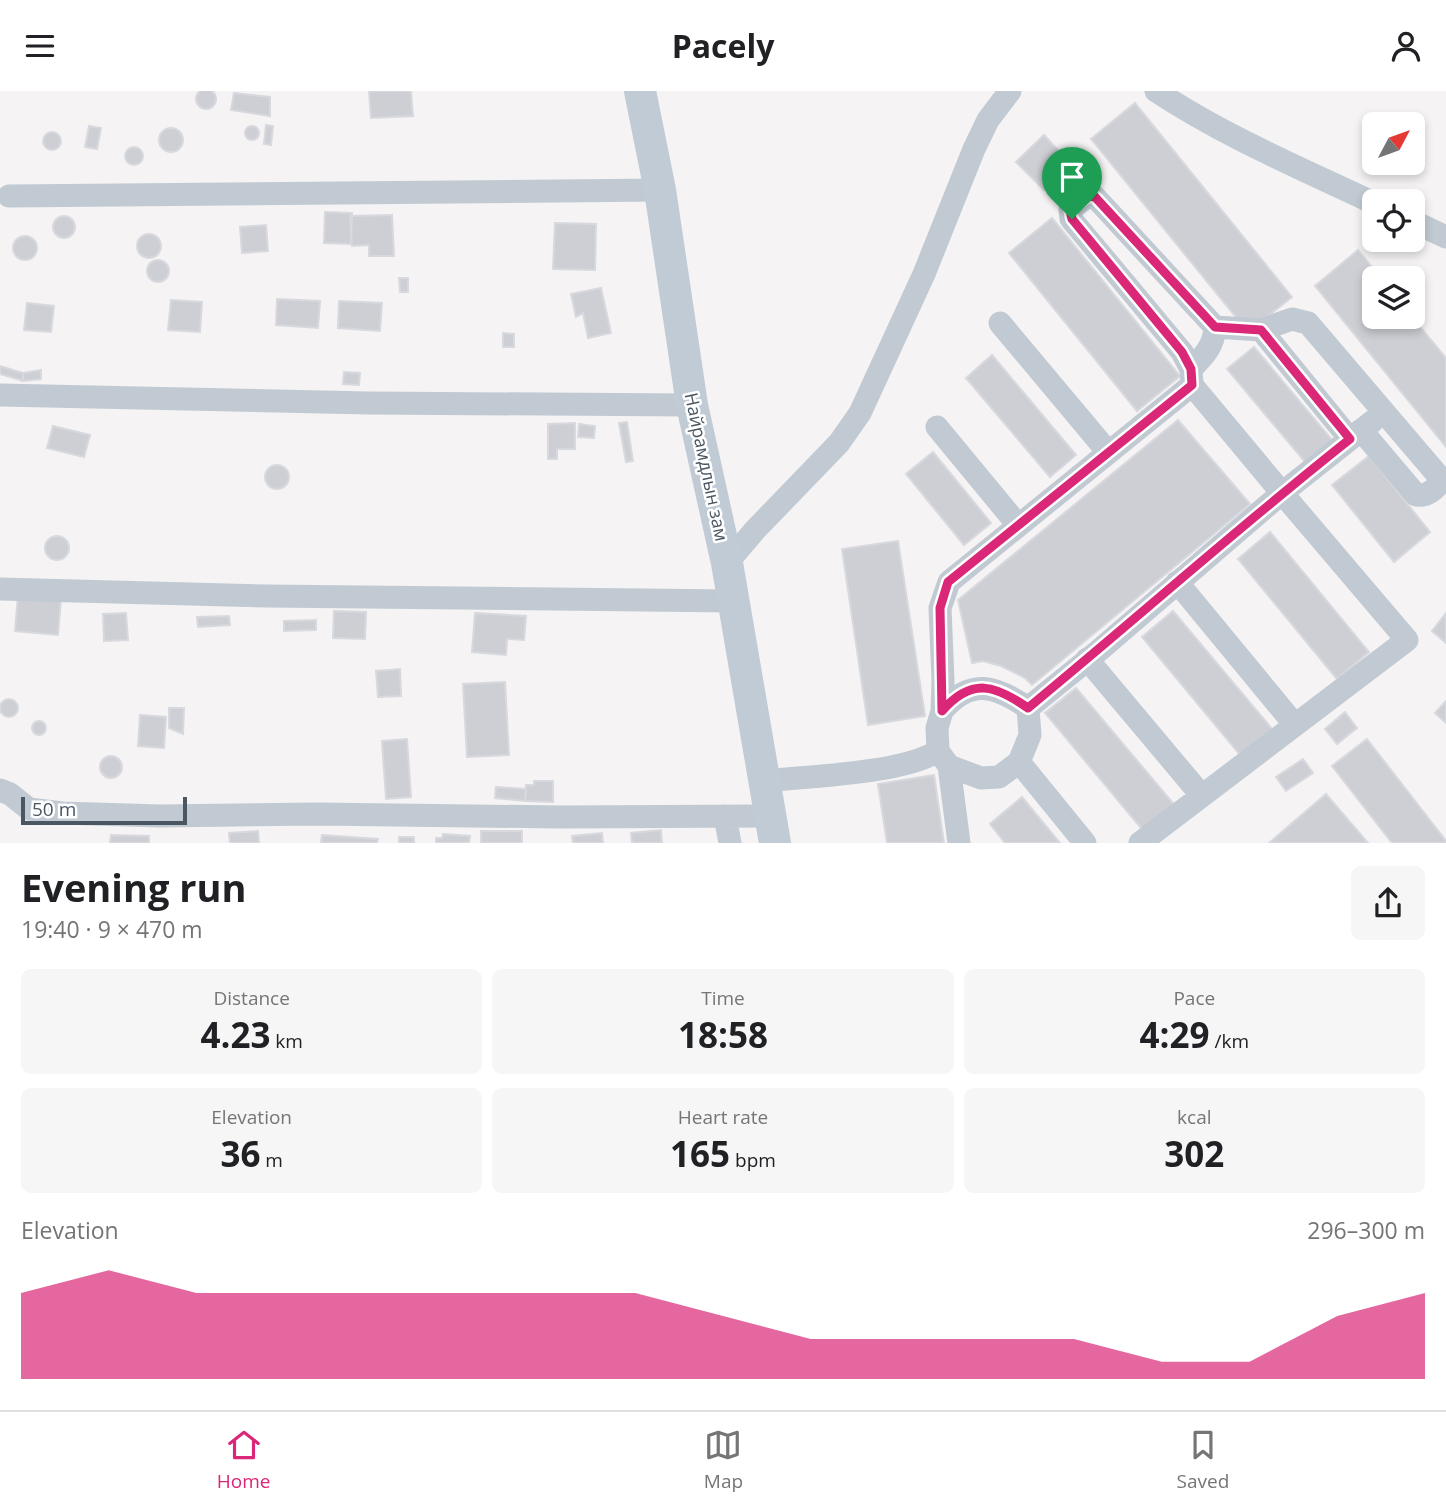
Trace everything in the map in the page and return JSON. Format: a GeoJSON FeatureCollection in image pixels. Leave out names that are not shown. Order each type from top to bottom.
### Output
{"type":"FeatureCollection","features":[{"type":"Feature","properties":{"kind":"main road","name":"Найрамдлын зам"},"geometry":{"type":"LineString","coordinates":[[640,91],[660,190],[692,405],[727,563],[773,829]]}},
{"type":"Feature","properties":{"kind":"street"},"geometry":{"type":"LineString","coordinates":[[727,563],[839,443],[860,414],[924,274],[974,149],[988,120],[1010,91]]}},
{"type":"Feature","properties":{"kind":"street"},"geometry":{"type":"LineString","coordinates":[[1156,91],[1186,111],[1244,141],[1362,196]]}},
{"type":"Feature","properties":{"kind":"street"},"geometry":{"type":"LineString","coordinates":[[9,196],[660,190]]}},
{"type":"Feature","properties":{"kind":"street"},"geometry":{"type":"LineString","coordinates":[[1140,843],[1407,640],[1282,493],[1191,377],[1182,352],[1072,219],[1070,210],[1088,196],[1095,197],[1215,327],[1261,330],[1292,319],[1308,323],[1442,480],[1436,489],[1422,496],[1416,495],[1356,435],[1261,330]]}},
{"type":"Feature","properties":{"kind":"street"},"geometry":{"type":"LineString","coordinates":[[1425,227],[1446,237]]}},
{"type":"Feature","properties":{"kind":"street"},"geometry":{"type":"LineString","coordinates":[[1000,323],[1108,452]]}},
{"type":"Feature","properties":{"kind":"street"},"geometry":{"type":"LineString","coordinates":[[959,843],[938,723],[942,711],[940,608],[943,593],[952,579],[1108,452],[1191,377],[1211,348],[1215,327]]}},
{"type":"Feature","properties":{"kind":"street"},"geometry":{"type":"LineString","coordinates":[[0,395],[368,403],[692,405]]}},
{"type":"Feature","properties":{"kind":"street"},"geometry":{"type":"LineString","coordinates":[[1028,708],[1282,493],[1384,412]]}},
{"type":"Feature","properties":{"kind":"street"},"geometry":{"type":"LineString","coordinates":[[937,427],[1018,525]]}},
{"type":"Feature","properties":{"kind":"street"},"geometry":{"type":"LineString","coordinates":[[1177,582],[1295,725]]}},
{"type":"Feature","properties":{"kind":"street"},"geometry":{"type":"LineString","coordinates":[[0,589],[267,596],[733,601]]}},
{"type":"Feature","properties":{"kind":"street"},"geometry":{"type":"LineString","coordinates":[[1087,659],[1202,796]]}},
{"type":"Feature","properties":{"kind":"street"},"geometry":{"type":"LineString","coordinates":[[942,711],[961,694],[978,688],[989,688],[1007,694],[1028,708]]}},
{"type":"Feature","properties":{"kind":"street"},"geometry":{"type":"LineString","coordinates":[[764,781],[885,768],[944,758],[981,778],[999,777],[1018,762],[1030,735],[1028,708]]}},
{"type":"Feature","properties":{"kind":"street"},"geometry":{"type":"LineString","coordinates":[[1018,762],[1084,843]]}},
{"type":"Feature","properties":{"kind":"street"},"geometry":{"type":"LineString","coordinates":[[0,790],[15,797],[29,809],[62,813],[160,816],[725,816],[773,829]]}},
{"type":"Feature","properties":{"kind":"street"},"geometry":{"type":"LineString","coordinates":[[725,816],[730,843]]}},
{"type":"Feature","properties":{"kind":"building"},"geometry":{"type":"Polygon","coordinates":[[[206,89],[213,92],[216,99],[213,106],[206,109],[199,106],[196,99],[199,92],[206,89]]]}},
{"type":"Feature","properties":{"kind":"building"},"geometry":{"type":"Polygon","coordinates":[[[369,91],[411,91],[413,116],[371,118],[369,91]]]}},
{"type":"Feature","properties":{"kind":"building"},"geometry":{"type":"Polygon","coordinates":[[[234,93],[270,97],[270,116],[231,110],[234,93]]]}},
{"type":"Feature","properties":{"kind":"building"},"geometry":{"type":"Polygon","coordinates":[[[1135,103],[1292,297],[1248,332],[1091,139],[1135,103]]]}},
{"type":"Feature","properties":{"kind":"building"},"geometry":{"type":"Polygon","coordinates":[[[266,125],[273,126],[271,145],[264,144],[266,125]]]}},
{"type":"Feature","properties":{"kind":"building"},"geometry":{"type":"Polygon","coordinates":[[[89,126],[101,128],[97,149],[85,147],[89,126]]]}},
{"type":"Feature","properties":{"kind":"building"},"geometry":{"type":"Polygon","coordinates":[[[249,126],[255,126],[259,133],[255,140],[249,140],[245,136],[245,130],[249,126]]]}},
{"type":"Feature","properties":{"kind":"building"},"geometry":{"type":"Polygon","coordinates":[[[171,128],[180,131],[183,140],[180,149],[171,152],[162,149],[159,140],[162,131],[171,128]]]}},
{"type":"Feature","properties":{"kind":"building"},"geometry":{"type":"Polygon","coordinates":[[[48,132],[56,132],[61,141],[59,148],[48,150],[43,145],[43,137],[48,132]]]}},
{"type":"Feature","properties":{"kind":"building"},"geometry":{"type":"Polygon","coordinates":[[[1044,135],[1071,164],[1044,190],[1016,162],[1044,135]]]}},
{"type":"Feature","properties":{"kind":"building"},"geometry":{"type":"Polygon","coordinates":[[[130,147],[138,147],[143,156],[141,163],[130,165],[125,160],[125,152],[130,147]]]}},
{"type":"Feature","properties":{"kind":"building"},"geometry":{"type":"Polygon","coordinates":[[[325,212],[352,213],[351,244],[324,243],[325,212]]]}},
{"type":"Feature","properties":{"kind":"building"},"geometry":{"type":"Polygon","coordinates":[[[392,215],[394,256],[369,256],[369,245],[352,246],[350,216],[392,215]]]}},
{"type":"Feature","properties":{"kind":"building"},"geometry":{"type":"Polygon","coordinates":[[[64,216],[72,219],[75,227],[72,235],[64,238],[56,235],[53,227],[56,219],[64,216]]]}},
{"type":"Feature","properties":{"kind":"building"},"geometry":{"type":"Polygon","coordinates":[[[1052,218],[1180,376],[1137,411],[1009,253],[1052,218]]]}},
{"type":"Feature","properties":{"kind":"building"},"geometry":{"type":"Polygon","coordinates":[[[555,223],[596,224],[595,270],[553,269],[555,223]]]}},
{"type":"Feature","properties":{"kind":"building"},"geometry":{"type":"Polygon","coordinates":[[[266,225],[268,251],[242,253],[240,227],[266,225]]]}},
{"type":"Feature","properties":{"kind":"building"},"geometry":{"type":"Polygon","coordinates":[[[149,234],[160,241],[161,246],[154,257],[149,258],[138,251],[137,246],[144,235],[149,234]]]}},
{"type":"Feature","properties":{"kind":"building"},"geometry":{"type":"Polygon","coordinates":[[[25,236],[33,240],[37,248],[33,256],[25,260],[17,256],[13,248],[17,240],[25,236]]]}},
{"type":"Feature","properties":{"kind":"building"},"geometry":{"type":"Polygon","coordinates":[[[1358,250],[1371,266],[1362,266],[1362,329],[1422,329],[1446,358],[1446,447],[1315,286],[1358,250]]]}},
{"type":"Feature","properties":{"kind":"building"},"geometry":{"type":"Polygon","coordinates":[[[158,260],[166,263],[169,271],[166,279],[158,282],[150,279],[147,271],[150,263],[158,260]]]}},
{"type":"Feature","properties":{"kind":"building"},"geometry":{"type":"Polygon","coordinates":[[[399,278],[408,278],[408,292],[400,292],[399,278]]]}},
{"type":"Feature","properties":{"kind":"building"},"geometry":{"type":"Polygon","coordinates":[[[601,288],[611,333],[588,338],[583,313],[576,317],[571,294],[601,288]]]}},
{"type":"Feature","properties":{"kind":"building"},"geometry":{"type":"Polygon","coordinates":[[[277,299],[320,301],[318,328],[276,325],[277,299]]]}},
{"type":"Feature","properties":{"kind":"building"},"geometry":{"type":"Polygon","coordinates":[[[171,300],[202,302],[200,332],[168,330],[171,300]]]}},
{"type":"Feature","properties":{"kind":"building"},"geometry":{"type":"Polygon","coordinates":[[[339,301],[382,303],[380,331],[338,328],[339,301]]]}},
{"type":"Feature","properties":{"kind":"building"},"geometry":{"type":"Polygon","coordinates":[[[27,303],[54,306],[51,332],[24,330],[27,303]]]}},
{"type":"Feature","properties":{"kind":"building"},"geometry":{"type":"Polygon","coordinates":[[[503,333],[514,334],[514,347],[503,347],[503,333]]]}},
{"type":"Feature","properties":{"kind":"building"},"geometry":{"type":"Polygon","coordinates":[[[1254,347],[1338,447],[1311,469],[1227,369],[1254,347]]]}},
{"type":"Feature","properties":{"kind":"building"},"geometry":{"type":"Polygon","coordinates":[[[992,355],[1076,455],[1050,477],[966,378],[992,355]]]}},
{"type":"Feature","properties":{"kind":"building"},"geometry":{"type":"Polygon","coordinates":[[[0,366],[23,373],[23,381],[0,374],[0,366]]]}},
{"type":"Feature","properties":{"kind":"building"},"geometry":{"type":"Polygon","coordinates":[[[41,370],[41,379],[23,381],[23,373],[41,370]]]}},
{"type":"Feature","properties":{"kind":"building"},"geometry":{"type":"Polygon","coordinates":[[[344,372],[360,373],[359,385],[343,384],[344,372]]]}},
{"type":"Feature","properties":{"kind":"building"},"geometry":{"type":"Polygon","coordinates":[[[1178,420],[1250,504],[1032,685],[1025,678],[1001,666],[983,661],[972,663],[958,600],[1178,420]]]}},
{"type":"Feature","properties":{"kind":"building"},"geometry":{"type":"Polygon","coordinates":[[[627,422],[633,461],[626,462],[619,423],[627,422]]]}},
{"type":"Feature","properties":{"kind":"building"},"geometry":{"type":"Polygon","coordinates":[[[575,423],[575,449],[557,449],[557,459],[548,459],[548,424],[575,423]]]}},
{"type":"Feature","properties":{"kind":"building"},"geometry":{"type":"Polygon","coordinates":[[[579,424],[595,426],[594,438],[578,437],[579,424]]]}},
{"type":"Feature","properties":{"kind":"building"},"geometry":{"type":"Polygon","coordinates":[[[53,426],[90,435],[84,457],[47,448],[53,426]]]}},
{"type":"Feature","properties":{"kind":"building"},"geometry":{"type":"Polygon","coordinates":[[[933,452],[991,523],[964,545],[906,474],[933,452]]]}},
{"type":"Feature","properties":{"kind":"building"},"geometry":{"type":"Polygon","coordinates":[[[1369,456],[1430,532],[1394,562],[1332,485],[1369,456]]]}},
{"type":"Feature","properties":{"kind":"building"},"geometry":{"type":"Polygon","coordinates":[[[277,465],[285,469],[289,477],[285,485],[277,489],[269,485],[265,477],[269,469],[277,465]]]}},
{"type":"Feature","properties":{"kind":"building"},"geometry":{"type":"Polygon","coordinates":[[[1270,532],[1369,652],[1337,679],[1238,559],[1270,532]]]}},
{"type":"Feature","properties":{"kind":"building"},"geometry":{"type":"Polygon","coordinates":[[[57,536],[65,540],[69,548],[65,556],[57,560],[49,556],[45,548],[49,540],[57,536]]]}},
{"type":"Feature","properties":{"kind":"building"},"geometry":{"type":"Polygon","coordinates":[[[898,541],[925,716],[868,725],[842,549],[898,541]]]}},
{"type":"Feature","properties":{"kind":"building"},"geometry":{"type":"Polygon","coordinates":[[[18,595],[61,599],[58,635],[15,631],[18,595]]]}},
{"type":"Feature","properties":{"kind":"building"},"geometry":{"type":"Polygon","coordinates":[[[334,611],[366,612],[365,639],[333,638],[334,611]]]}},
{"type":"Feature","properties":{"kind":"building"},"geometry":{"type":"Polygon","coordinates":[[[1173,611],[1273,730],[1241,756],[1142,637],[1173,611]]]}},
{"type":"Feature","properties":{"kind":"building"},"geometry":{"type":"Polygon","coordinates":[[[126,613],[128,640],[104,641],[103,614],[126,613]]]}},
{"type":"Feature","properties":{"kind":"building"},"geometry":{"type":"Polygon","coordinates":[[[475,613],[526,616],[524,640],[507,639],[506,655],[472,652],[475,613]]]}},
{"type":"Feature","properties":{"kind":"building"},"geometry":{"type":"Polygon","coordinates":[[[1446,613],[1446,643],[1432,631],[1446,613]]]}},
{"type":"Feature","properties":{"kind":"building"},"geometry":{"type":"Polygon","coordinates":[[[229,616],[230,625],[198,627],[197,617],[229,616]]]}},
{"type":"Feature","properties":{"kind":"building"},"geometry":{"type":"Polygon","coordinates":[[[316,620],[316,630],[284,631],[284,621],[316,620]]]}},
{"type":"Feature","properties":{"kind":"building"},"geometry":{"type":"Polygon","coordinates":[[[400,669],[401,696],[378,697],[376,671],[400,669]]]}},
{"type":"Feature","properties":{"kind":"building"},"geometry":{"type":"Polygon","coordinates":[[[505,682],[509,755],[467,757],[463,684],[505,682]]]}},
{"type":"Feature","properties":{"kind":"building"},"geometry":{"type":"Polygon","coordinates":[[[1076,688],[1177,808],[1146,834],[1045,713],[1076,688]]]}},
{"type":"Feature","properties":{"kind":"building"},"geometry":{"type":"Polygon","coordinates":[[[9,699],[15,702],[18,708],[15,714],[9,717],[3,714],[0,708],[3,702],[9,699]]]}},
{"type":"Feature","properties":{"kind":"building"},"geometry":{"type":"Polygon","coordinates":[[[1446,701],[1446,723],[1435,713],[1446,701]]]}},
{"type":"Feature","properties":{"kind":"building"},"geometry":{"type":"Polygon","coordinates":[[[169,708],[184,708],[183,734],[169,728],[169,708]]]}},
{"type":"Feature","properties":{"kind":"building"},"geometry":{"type":"Polygon","coordinates":[[[1345,712],[1357,728],[1337,744],[1325,729],[1345,712]]]}},
{"type":"Feature","properties":{"kind":"building"},"geometry":{"type":"Polygon","coordinates":[[[140,715],[166,717],[164,748],[138,746],[140,715]]]}},
{"type":"Feature","properties":{"kind":"building"},"geometry":{"type":"Polygon","coordinates":[[[36,721],[42,721],[46,728],[42,735],[36,735],[32,731],[32,725],[36,721]]]}},
{"type":"Feature","properties":{"kind":"building"},"geometry":{"type":"Polygon","coordinates":[[[407,739],[411,797],[386,799],[382,741],[407,739]]]}},
{"type":"Feature","properties":{"kind":"building"},"geometry":{"type":"Polygon","coordinates":[[[1367,739],[1446,843],[1392,843],[1332,766],[1367,739]]]}},
{"type":"Feature","properties":{"kind":"building"},"geometry":{"type":"Polygon","coordinates":[[[111,756],[119,759],[122,767],[119,775],[111,778],[103,775],[100,767],[103,759],[111,756]]]}},
{"type":"Feature","properties":{"kind":"building"},"geometry":{"type":"Polygon","coordinates":[[[1303,759],[1313,773],[1286,791],[1276,777],[1303,759]]]}},
{"type":"Feature","properties":{"kind":"building"},"geometry":{"type":"Polygon","coordinates":[[[934,775],[944,843],[887,843],[878,784],[934,775]]]}},
{"type":"Feature","properties":{"kind":"building"},"geometry":{"type":"Polygon","coordinates":[[[534,781],[553,781],[553,802],[525,801],[526,785],[534,785],[534,781]]]}},
{"type":"Feature","properties":{"kind":"building"},"geometry":{"type":"Polygon","coordinates":[[[496,787],[526,789],[525,801],[495,798],[496,787]]]}},
{"type":"Feature","properties":{"kind":"building"},"geometry":{"type":"Polygon","coordinates":[[[1326,794],[1368,843],[1269,843],[1326,794]]]}},
{"type":"Feature","properties":{"kind":"building"},"geometry":{"type":"Polygon","coordinates":[[[1022,797],[1060,843],[1005,843],[990,824],[1022,797]]]}},
{"type":"Feature","properties":{"kind":"building"},"geometry":{"type":"Polygon","coordinates":[[[661,830],[662,843],[632,843],[631,833],[661,830]]]}},
{"type":"Feature","properties":{"kind":"building"},"geometry":{"type":"Polygon","coordinates":[[[258,831],[259,843],[230,843],[229,833],[258,831]]]}},
{"type":"Feature","properties":{"kind":"building"},"geometry":{"type":"Polygon","coordinates":[[[481,831],[522,831],[522,843],[481,843],[481,831]]]}},
{"type":"Feature","properties":{"kind":"building"},"geometry":{"type":"Polygon","coordinates":[[[602,833],[603,843],[573,843],[572,836],[602,833]]]}},
{"type":"Feature","properties":{"kind":"building"},"geometry":{"type":"Polygon","coordinates":[[[443,834],[470,836],[469,843],[436,843],[436,838],[442,838],[443,834]]]}},
{"type":"Feature","properties":{"kind":"building"},"geometry":{"type":"Polygon","coordinates":[[[111,835],[149,836],[149,843],[110,843],[111,835]]]}},
{"type":"Feature","properties":{"kind":"building"},"geometry":{"type":"Polygon","coordinates":[[[322,835],[378,839],[377,843],[321,843],[322,835]]]}},
{"type":"Feature","properties":{"kind":"building"},"geometry":{"type":"Polygon","coordinates":[[[399,837],[414,837],[414,843],[399,843],[399,837]]]}},
{"type":"Feature","properties":{"kind":"route"},"geometry":{"type":"LineString","coordinates":[[1088,196],[1095,197],[1215,327],[1261,330],[1350,439],[1282,493],[1028,708],[1007,694],[989,688],[978,688],[967,690],[942,711],[940,608],[948,582],[1192,385],[1191,369],[1182,352],[1072,219],[1070,210],[1088,196]]}}]}
